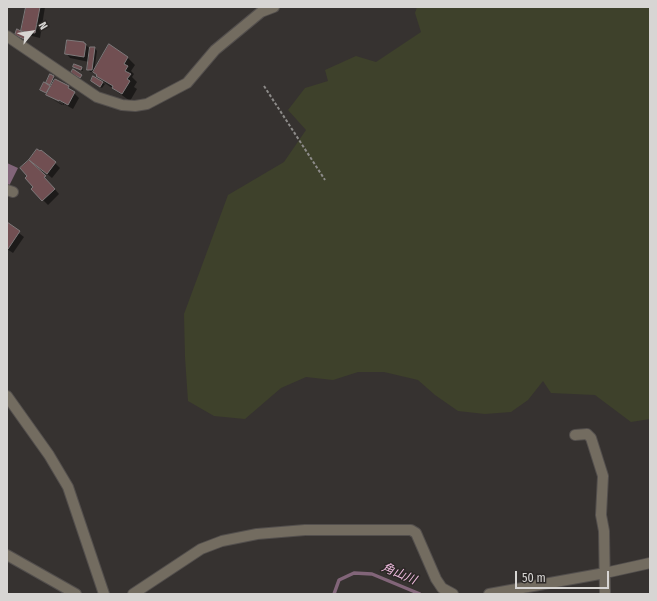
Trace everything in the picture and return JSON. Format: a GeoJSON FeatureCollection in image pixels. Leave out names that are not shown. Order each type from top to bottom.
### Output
{"type":"FeatureCollection","features":[{"type":"Feature","properties":{"kind":"street"},"geometry":{"type":"LineString","coordinates":[[7,36],[97,97],[122,105],[135,106],[147,104],[187,82],[215,50],[261,12],[274,7]]}},
{"type":"Feature","properties":{"kind":"street"},"geometry":{"type":"LineString","coordinates":[[7,396],[49,455],[68,487],[104,594]]}},
{"type":"Feature","properties":{"kind":"street"},"geometry":{"type":"LineString","coordinates":[[575,436],[587,434],[592,438],[603,476],[601,515],[604,531],[605,594]]}},
{"type":"Feature","properties":{"kind":"street"},"geometry":{"type":"LineString","coordinates":[[133,594],[201,549],[222,541],[258,534],[305,530],[366,529],[411,530],[416,532],[436,579],[442,588],[453,594]]}},
{"type":"Feature","properties":{"kind":"street"},"geometry":{"type":"LineString","coordinates":[[7,555],[76,594]]}},
{"type":"Feature","properties":{"kind":"street"},"geometry":{"type":"LineString","coordinates":[[490,594],[605,573],[650,563]]}},
{"type":"Feature","properties":{"kind":"path"},"geometry":{"type":"LineString","coordinates":[[264,86],[325,180]]}},
{"type":"Feature","properties":{"kind":"green space"},"geometry":{"type":"Polygon","coordinates":[[[417,7],[650,7],[650,419],[631,422],[595,395],[551,393],[543,381],[528,400],[511,412],[485,414],[458,411],[435,395],[418,380],[384,372],[358,372],[333,380],[306,377],[281,388],[245,419],[214,416],[188,401],[184,314],[228,195],[284,162],[306,130],[288,110],[305,88],[328,81],[325,70],[356,56],[376,62],[421,32],[415,13],[417,7]]]}},
{"type":"Feature","properties":{"kind":"shaded area"},"geometry":{"type":"Polygon","coordinates":[[[7,163],[18,168],[8,188],[7,187],[7,163]]]}},
{"type":"Feature","properties":{"kind":"building"},"geometry":{"type":"Polygon","coordinates":[[[26,7],[40,7],[35,33],[21,31],[26,7]]]}},
{"type":"Feature","properties":{"kind":"building"},"geometry":{"type":"Polygon","coordinates":[[[17,29],[26,34],[24,39],[15,35],[17,29]]]}},
{"type":"Feature","properties":{"kind":"building"},"geometry":{"type":"Polygon","coordinates":[[[67,40],[84,42],[86,44],[84,57],[65,54],[67,40]]]}},
{"type":"Feature","properties":{"kind":"building"},"geometry":{"type":"Polygon","coordinates":[[[109,44],[128,57],[124,64],[128,66],[125,71],[131,74],[127,79],[130,81],[122,94],[112,88],[113,86],[96,76],[97,75],[93,72],[109,44]]]}},
{"type":"Feature","properties":{"kind":"building"},"geometry":{"type":"Polygon","coordinates":[[[90,47],[95,47],[92,70],[87,70],[90,47]]]}},
{"type":"Feature","properties":{"kind":"building"},"geometry":{"type":"Polygon","coordinates":[[[74,64],[82,67],[81,70],[73,67],[74,64]]]}},
{"type":"Feature","properties":{"kind":"building"},"geometry":{"type":"Polygon","coordinates":[[[73,69],[82,75],[80,78],[71,73],[73,69]]]}},
{"type":"Feature","properties":{"kind":"building"},"geometry":{"type":"Polygon","coordinates":[[[50,74],[54,76],[50,85],[46,83],[50,74]]]}},
{"type":"Feature","properties":{"kind":"building"},"geometry":{"type":"Polygon","coordinates":[[[93,76],[103,82],[100,87],[91,81],[93,76]]]}},
{"type":"Feature","properties":{"kind":"building"},"geometry":{"type":"Polygon","coordinates":[[[55,79],[69,86],[68,88],[75,92],[68,105],[46,95],[55,79]]]}},
{"type":"Feature","properties":{"kind":"building"},"geometry":{"type":"Polygon","coordinates":[[[44,82],[50,86],[46,93],[40,90],[44,82]]]}},
{"type":"Feature","properties":{"kind":"building"},"geometry":{"type":"Polygon","coordinates":[[[37,149],[40,151],[41,150],[56,162],[47,174],[29,160],[37,149]]]}},
{"type":"Feature","properties":{"kind":"building"},"geometry":{"type":"Polygon","coordinates":[[[29,160],[46,176],[44,177],[55,189],[42,201],[31,189],[33,187],[25,178],[27,176],[20,168],[29,160]]]}},
{"type":"Feature","properties":{"kind":"building"},"geometry":{"type":"Polygon","coordinates":[[[7,222],[20,231],[8,249],[7,249],[7,222]]]}},
{"type":"Feature","properties":{"kind":"waterway","name":"角山川"},"geometry":{"type":"LineString","coordinates":[[334,594],[339,580],[354,573],[372,574],[420,594]]}}]}
